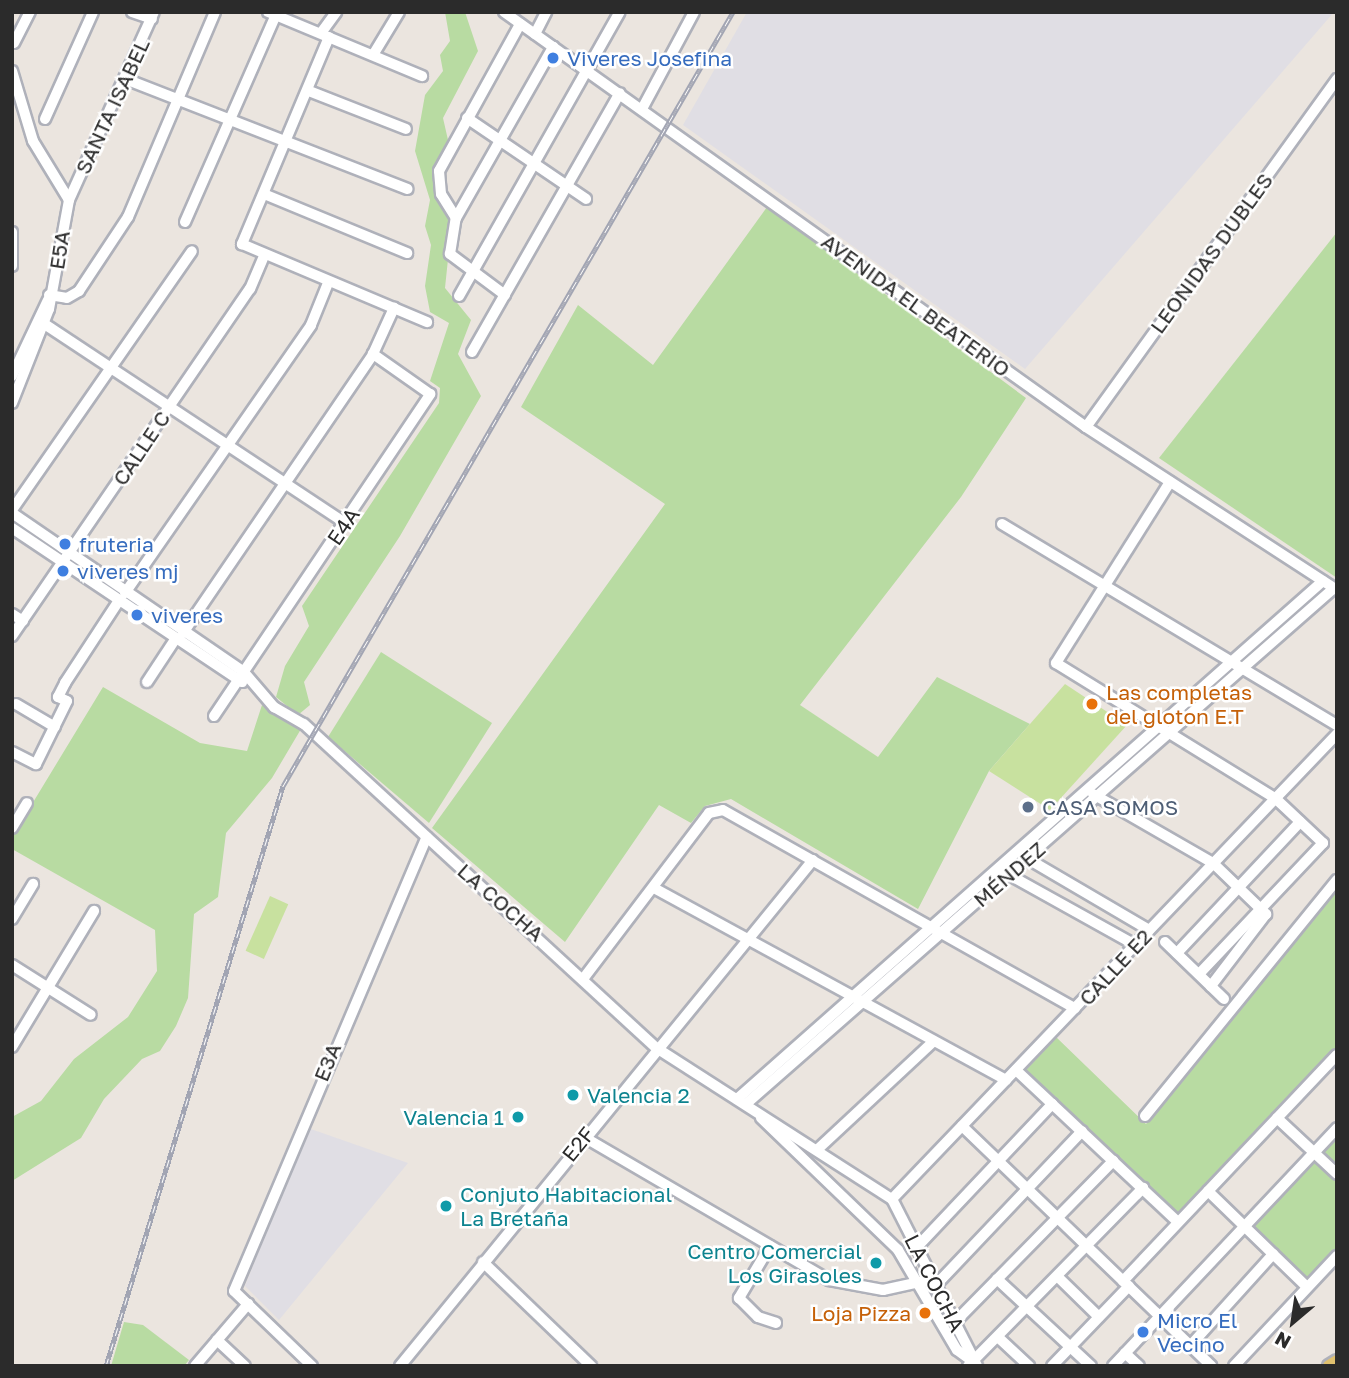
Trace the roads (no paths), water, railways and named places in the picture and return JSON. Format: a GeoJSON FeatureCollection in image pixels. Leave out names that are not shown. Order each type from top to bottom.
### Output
{"type":"FeatureCollection","features":[{"type":"Feature","properties":{"kind":"main road"},"geometry":{"type":"LineString","coordinates":[[1329,1366],[1337,1361]]}},
{"type":"Feature","properties":{"kind":"street"},"geometry":{"type":"LineString","coordinates":[[14,44],[30,12]]}},
{"type":"Feature","properties":{"kind":"street"},"geometry":{"type":"LineString","coordinates":[[45,119],[93,12]]}},
{"type":"Feature","properties":{"kind":"street"},"geometry":{"type":"LineString","coordinates":[[132,12],[153,16]]}},
{"type":"Feature","properties":{"kind":"street"},"geometry":{"type":"LineString","coordinates":[[48,297],[67,298],[89,280],[128,217],[215,12]]}},
{"type":"Feature","properties":{"kind":"street"},"geometry":{"type":"LineString","coordinates":[[336,12],[325,35],[309,91],[241,240],[264,256],[427,322]]}},
{"type":"Feature","properties":{"kind":"street"},"geometry":{"type":"LineString","coordinates":[[373,55],[400,12]]}},
{"type":"Feature","properties":{"kind":"street","name":"AVENIDA EL BEATERIO"},"geometry":{"type":"LineString","coordinates":[[504,12],[1086,427],[1335,589]]}},
{"type":"Feature","properties":{"kind":"street"},"geometry":{"type":"LineString","coordinates":[[535,34],[546,12]]}},
{"type":"Feature","properties":{"kind":"street"},"geometry":{"type":"LineString","coordinates":[[459,296],[620,12]]}},
{"type":"Feature","properties":{"kind":"street"},"geometry":{"type":"LineString","coordinates":[[642,109],[694,12]]}},
{"type":"Feature","properties":{"kind":"street"},"geometry":{"type":"LineString","coordinates":[[185,222],[232,119],[272,14],[422,75]]}},
{"type":"Feature","properties":{"kind":"street","name":"SANTA ISABEL"},"geometry":{"type":"LineString","coordinates":[[69,200],[128,80],[153,16]]}},
{"type":"Feature","properties":{"kind":"street"},"geometry":{"type":"LineString","coordinates":[[456,218],[441,194],[439,172],[520,24]]}},
{"type":"Feature","properties":{"kind":"street"},"geometry":{"type":"LineString","coordinates":[[505,295],[450,254],[456,218],[554,47]]}},
{"type":"Feature","properties":{"kind":"street"},"geometry":{"type":"LineString","coordinates":[[12,71],[33,141],[56,171],[69,200]]}},
{"type":"Feature","properties":{"kind":"street","name":"LEONIDAS DUBLES"},"geometry":{"type":"LineString","coordinates":[[1086,427],[1337,79]]}},
{"type":"Feature","properties":{"kind":"street"},"geometry":{"type":"LineString","coordinates":[[128,80],[407,189]]}},
{"type":"Feature","properties":{"kind":"street"},"geometry":{"type":"LineString","coordinates":[[309,91],[406,129]]}},
{"type":"Feature","properties":{"kind":"street"},"geometry":{"type":"LineString","coordinates":[[472,352],[620,93]]}},
{"type":"Feature","properties":{"kind":"street"},"geometry":{"type":"LineString","coordinates":[[467,118],[586,199]]}},
{"type":"Feature","properties":{"kind":"street"},"geometry":{"type":"LineString","coordinates":[[56,171],[80,173]]}},
{"type":"Feature","properties":{"kind":"street"},"geometry":{"type":"LineString","coordinates":[[264,194],[407,253]]}},
{"type":"Feature","properties":{"kind":"street","name":"E5A"},"geometry":{"type":"LineString","coordinates":[[48,297],[69,200]]}},
{"type":"Feature","properties":{"kind":"street"},"geometry":{"type":"LineString","coordinates":[[12,232],[12,266]]}},
{"type":"Feature","properties":{"kind":"street"},"geometry":{"type":"LineString","coordinates":[[12,511],[192,251]]}},
{"type":"Feature","properties":{"kind":"street","name":"CALLE C"},"geometry":{"type":"LineString","coordinates":[[12,636],[250,289],[264,256]]}},
{"type":"Feature","properties":{"kind":"street"},"geometry":{"type":"LineString","coordinates":[[12,752],[36,764],[67,701],[58,697],[65,683],[311,325],[328,283]]}},
{"type":"Feature","properties":{"kind":"street"},"geometry":{"type":"LineString","coordinates":[[12,403],[43,323],[48,297]]}},
{"type":"Feature","properties":{"kind":"street"},"geometry":{"type":"LineString","coordinates":[[12,376],[16,361],[48,297]]}},
{"type":"Feature","properties":{"kind":"street"},"geometry":{"type":"LineString","coordinates":[[183,633],[373,354],[394,308]]}},
{"type":"Feature","properties":{"kind":"street"},"geometry":{"type":"LineString","coordinates":[[43,323],[345,523]]}},
{"type":"Feature","properties":{"kind":"street"},"geometry":{"type":"LineString","coordinates":[[16,361],[31,354]]}},
{"type":"Feature","properties":{"kind":"street","name":"E4A"},"geometry":{"type":"LineString","coordinates":[[214,716],[430,394],[373,354]]}},
{"type":"Feature","properties":{"kind":"street"},"geometry":{"type":"LineString","coordinates":[[1170,482],[1056,663],[1275,798],[1322,846],[1199,974]]}},
{"type":"Feature","properties":{"kind":"street","name":"LA COCHA"},"geometry":{"type":"LineString","coordinates":[[12,511],[69,553],[174,641],[237,681],[252,685]]}},
{"type":"Feature","properties":{"kind":"street"},"geometry":{"type":"LineString","coordinates":[[1002,524],[1102,587],[1337,725]]}},
{"type":"Feature","properties":{"kind":"street","name":"LA COCHA"},"geometry":{"type":"LineString","coordinates":[[12,528],[62,564],[183,633],[243,671],[252,685],[284,714],[298,720],[658,1049],[818,1149],[892,1199],[955,1322],[973,1364]]}},
{"type":"Feature","properties":{"kind":"street","name":"MÉNDEZ"},"geometry":{"type":"LineString","coordinates":[[746,1105],[932,928],[1323,580]]}},
{"type":"Feature","properties":{"kind":"street","name":"MÉNDEZ"},"geometry":{"type":"LineString","coordinates":[[858,1000],[942,934],[1335,589]]}},
{"type":"Feature","properties":{"kind":"street"},"geometry":{"type":"LineString","coordinates":[[12,614],[23,621]]}},
{"type":"Feature","properties":{"kind":"street"},"geometry":{"type":"LineString","coordinates":[[147,682],[174,641]]}},
{"type":"Feature","properties":{"kind":"street"},"geometry":{"type":"LineString","coordinates":[[16,704],[55,727]]}},
{"type":"Feature","properties":{"kind":"street","name":"CALLE E2"},"geometry":{"type":"LineString","coordinates":[[892,1199],[1337,734]]}},
{"type":"Feature","properties":{"kind":"street"},"geometry":{"type":"LineString","coordinates":[[1086,791],[1213,863],[1260,908],[1264,921],[1211,986]]}},
{"type":"Feature","properties":{"kind":"street"},"geometry":{"type":"LineString","coordinates":[[12,828],[27,803]]}},
{"type":"Feature","properties":{"kind":"street"},"geometry":{"type":"LineString","coordinates":[[583,979],[716,810],[813,860],[1076,1008]]}},
{"type":"Feature","properties":{"kind":"street"},"geometry":{"type":"LineString","coordinates":[[1177,953],[1300,822]]}},
{"type":"Feature","properties":{"kind":"street","name":"E3A"},"geometry":{"type":"LineString","coordinates":[[248,1304],[234,1291],[427,837]]}},
{"type":"Feature","properties":{"kind":"street"},"geometry":{"type":"LineString","coordinates":[[1016,853],[1149,930]]}},
{"type":"Feature","properties":{"kind":"street","name":"E2F"},"geometry":{"type":"LineString","coordinates":[[400,1366],[584,1137],[813,860]]}},
{"type":"Feature","properties":{"kind":"street"},"geometry":{"type":"LineString","coordinates":[[998,869],[1135,944]]}},
{"type":"Feature","properties":{"kind":"street"},"geometry":{"type":"LineString","coordinates":[[1144,1116],[1337,880]]}},
{"type":"Feature","properties":{"kind":"street"},"geometry":{"type":"LineString","coordinates":[[12,919],[33,884]]}},
{"type":"Feature","properties":{"kind":"street"},"geometry":{"type":"LineString","coordinates":[[654,888],[1006,1080]]}},
{"type":"Feature","properties":{"kind":"street"},"geometry":{"type":"LineString","coordinates":[[12,1047],[94,911]]}},
{"type":"Feature","properties":{"kind":"street"},"geometry":{"type":"LineString","coordinates":[[1165,942],[1224,999]]}},
{"type":"Feature","properties":{"kind":"street"},"geometry":{"type":"LineString","coordinates":[[12,965],[91,1015]]}},
{"type":"Feature","properties":{"kind":"street"},"geometry":{"type":"LineString","coordinates":[[818,1149],[934,1041]]}},
{"type":"Feature","properties":{"kind":"street"},"geometry":{"type":"LineString","coordinates":[[1052,1366],[1099,1317],[1178,1222],[1337,1055]]}},
{"type":"Feature","properties":{"kind":"street"},"geometry":{"type":"LineString","coordinates":[[1016,1070],[1178,1222]]}},
{"type":"Feature","properties":{"kind":"street"},"geometry":{"type":"LineString","coordinates":[[917,1247],[1052,1104]]}},
{"type":"Feature","properties":{"kind":"street","name":"LA COCHA"},"geometry":{"type":"LineString","coordinates":[[746,1105],[898,1250],[957,1350],[973,1364]]}},
{"type":"Feature","properties":{"kind":"street"},"geometry":{"type":"LineString","coordinates":[[1277,1118],[1337,1174]]}},
{"type":"Feature","properties":{"kind":"street"},"geometry":{"type":"LineString","coordinates":[[962,1126],[1211,1366]]}},
{"type":"Feature","properties":{"kind":"street"},"geometry":{"type":"LineString","coordinates":[[1113,1366],[1337,1128]]}},
{"type":"Feature","properties":{"kind":"street"},"geometry":{"type":"LineString","coordinates":[[584,1137],[829,1280],[854,1287],[934,1282],[1082,1131]]}},
{"type":"Feature","properties":{"kind":"street"},"geometry":{"type":"LineString","coordinates":[[955,1322],[1113,1161]]}},
{"type":"Feature","properties":{"kind":"street"},"geometry":{"type":"LineString","coordinates":[[973,1364],[1143,1188]]}},
{"type":"Feature","properties":{"kind":"street"},"geometry":{"type":"LineString","coordinates":[[1208,1191],[1307,1287]]}},
{"type":"Feature","properties":{"kind":"street"},"geometry":{"type":"LineString","coordinates":[[770,1246],[738,1298],[758,1317],[776,1322]]}},
{"type":"Feature","properties":{"kind":"street"},"geometry":{"type":"LineString","coordinates":[[1190,1346],[1273,1254]]}},
{"type":"Feature","properties":{"kind":"street"},"geometry":{"type":"LineString","coordinates":[[1234,1366],[1337,1256]]}},
{"type":"Feature","properties":{"kind":"street"},"geometry":{"type":"LineString","coordinates":[[483,1262],[592,1366]]}},
{"type":"Feature","properties":{"kind":"street"},"geometry":{"type":"LineString","coordinates":[[1058,1277],[1099,1317]]}},
{"type":"Feature","properties":{"kind":"street"},"geometry":{"type":"LineString","coordinates":[[997,1279],[1091,1366]]}},
{"type":"Feature","properties":{"kind":"street"},"geometry":{"type":"LineString","coordinates":[[195,1366],[248,1304],[312,1366]]}},
{"type":"Feature","properties":{"kind":"street"},"geometry":{"type":"LineString","coordinates":[[1000,1339],[1028,1366]]}},
{"type":"Feature","properties":{"kind":"street"},"geometry":{"type":"LineString","coordinates":[[217,1340],[245,1366]]}},
{"type":"Feature","properties":{"kind":"street"},"geometry":{"type":"LineString","coordinates":[[1125,1353],[1139,1366]]}},
{"type":"Feature","properties":{"kind":"railway"},"geometry":{"type":"LineString","coordinates":[[106,1366],[283,786],[733,12]]}},
{"type":"Feature","properties":{"kind":"place","name":"Viveres Josefina"},"geometry":{"type":"Point","coordinates":[553,58]}},
{"type":"Feature","properties":{"kind":"place","name":"fruteria"},"geometry":{"type":"Point","coordinates":[65,544]}},
{"type":"Feature","properties":{"kind":"place","name":"viveres mj"},"geometry":{"type":"Point","coordinates":[63,571]}},
{"type":"Feature","properties":{"kind":"place","name":"viveres"},"geometry":{"type":"Point","coordinates":[137,615]}},
{"type":"Feature","properties":{"kind":"place","name":"Las completas del gloton E.T"},"geometry":{"type":"Point","coordinates":[1092,704]}},
{"type":"Feature","properties":{"kind":"place","name":"CASA SOMOS"},"geometry":{"type":"Point","coordinates":[1028,807]}},
{"type":"Feature","properties":{"kind":"place","name":"Valencia 2"},"geometry":{"type":"Point","coordinates":[573,1095]}},
{"type":"Feature","properties":{"kind":"place","name":"Valencia 1"},"geometry":{"type":"Point","coordinates":[518,1117]}},
{"type":"Feature","properties":{"kind":"place","name":"Conjuto Habitacional La Bretaña"},"geometry":{"type":"Point","coordinates":[446,1206]}},
{"type":"Feature","properties":{"kind":"place","name":"Centro Comercial Los Girasoles"},"geometry":{"type":"Point","coordinates":[876,1263]}},
{"type":"Feature","properties":{"kind":"place","name":"Loja Pizza"},"geometry":{"type":"Point","coordinates":[925,1313]}},
{"type":"Feature","properties":{"kind":"place","name":"Micro El Vecino"},"geometry":{"type":"Point","coordinates":[1143,1332]}}]}
